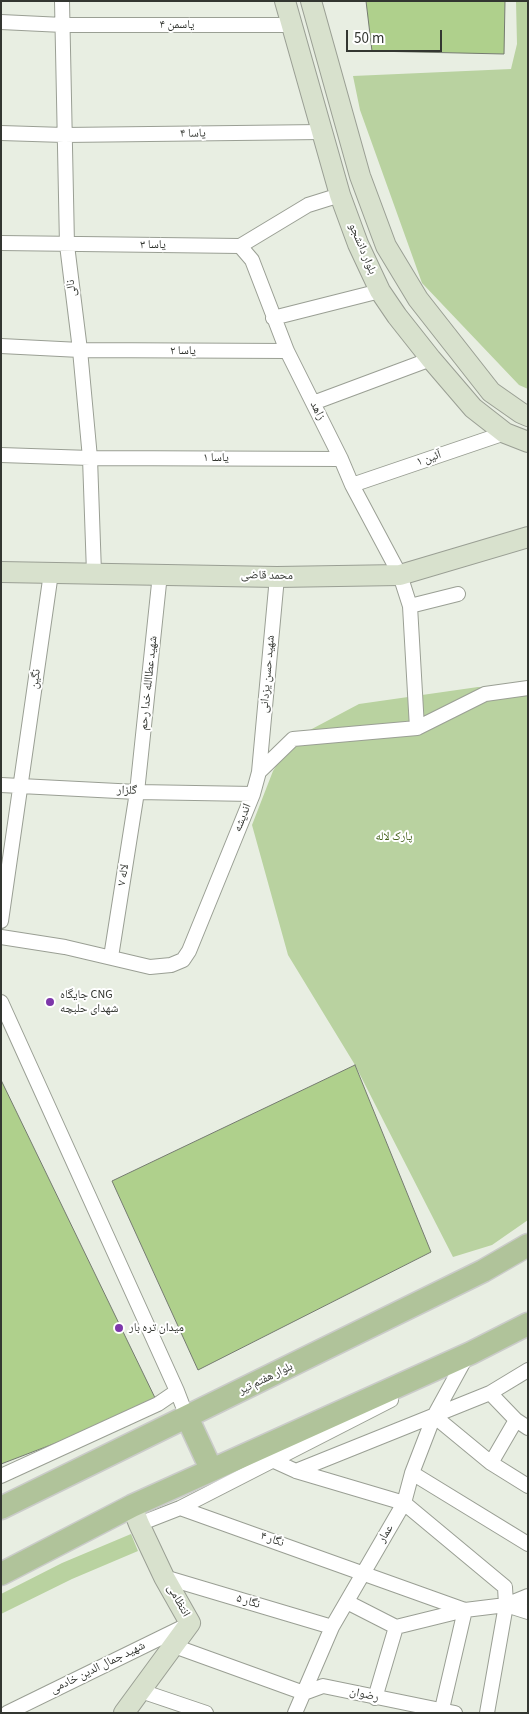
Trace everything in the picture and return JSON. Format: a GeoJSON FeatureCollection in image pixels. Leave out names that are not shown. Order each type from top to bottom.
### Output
{"type":"FeatureCollection","features":[{"type":"Feature","properties":{"kind":"main road","name":"بلوار دانشجو"},"geometry":{"type":"LineString","coordinates":[[285,1],[340,195],[358,244],[380,292],[430,359],[473,408],[506,433],[528,442]]}},
{"type":"Feature","properties":{"kind":"main road","name":"بلوار دانشجو"},"geometry":{"type":"LineString","coordinates":[[311,1],[360,176],[386,246],[418,300],[491,392],[528,416]]}},
{"type":"Feature","properties":{"kind":"main road","name":"محمد قاضی"},"geometry":{"type":"LineString","coordinates":[[1,572],[277,577],[400,575],[528,537]]}},
{"type":"Feature","properties":{"kind":"main road","name":"بلوار هفتم تیر"},"geometry":{"type":"LineString","coordinates":[[1,1508],[483,1271],[528,1245]]}},
{"type":"Feature","properties":{"kind":"main road"},"geometry":{"type":"LineString","coordinates":[[1,1574],[135,1515],[210,1469],[467,1358],[528,1324]]}},
{"type":"Feature","properties":{"kind":"main road"},"geometry":{"type":"LineString","coordinates":[[187,1417],[210,1469]]}},
{"type":"Feature","properties":{"kind":"main road","name":"انتظامی"},"geometry":{"type":"LineString","coordinates":[[124,1713],[190,1623],[164,1577],[135,1515]]}},
{"type":"Feature","properties":{"kind":"street","name":"نالی"},"geometry":{"type":"LineString","coordinates":[[62,1],[67,245],[80,350],[90,458],[94,573]]}},
{"type":"Feature","properties":{"kind":"street","name":"یاسمن ۴"},"geometry":{"type":"LineString","coordinates":[[1,22],[63,25],[291,25]]}},
{"type":"Feature","properties":{"kind":"street","name":"یاسا ۴"},"geometry":{"type":"LineString","coordinates":[[1,132],[64,135],[322,132]]}},
{"type":"Feature","properties":{"kind":"street"},"geometry":{"type":"LineString","coordinates":[[240,246],[308,205],[340,195]]}},
{"type":"Feature","properties":{"kind":"street","name":"یاسا ۳"},"geometry":{"type":"LineString","coordinates":[[1,243],[240,246]]}},
{"type":"Feature","properties":{"kind":"street","name":"زاهد"},"geometry":{"type":"LineString","coordinates":[[240,246],[252,260],[287,351],[352,485],[400,575],[410,606],[417,728]]}},
{"type":"Feature","properties":{"kind":"street"},"geometry":{"type":"LineString","coordinates":[[273,318],[380,292]]}},
{"type":"Feature","properties":{"kind":"street","name":"یاسا ۲"},"geometry":{"type":"LineString","coordinates":[[1,346],[80,350],[287,351]]}},
{"type":"Feature","properties":{"kind":"street"},"geometry":{"type":"LineString","coordinates":[[313,403],[430,359]]}},
{"type":"Feature","properties":{"kind":"street","name":"آئین ۱"},"geometry":{"type":"LineString","coordinates":[[352,485],[506,433]]}},
{"type":"Feature","properties":{"kind":"street","name":"یاسا ۱"},"geometry":{"type":"LineString","coordinates":[[1,455],[90,458],[341,459]]}},
{"type":"Feature","properties":{"kind":"street","name":"نگین"},"geometry":{"type":"LineString","coordinates":[[1,921],[51,573]]}},
{"type":"Feature","properties":{"kind":"street","name":"شهید عطاالله خدا رحم"},"geometry":{"type":"LineString","coordinates":[[138,792],[160,574]]}},
{"type":"Feature","properties":{"kind":"street","name":"شهید حسن یزدانی"},"geometry":{"type":"LineString","coordinates":[[259,772],[277,577]]}},
{"type":"Feature","properties":{"kind":"street"},"geometry":{"type":"LineString","coordinates":[[410,606],[458,594]]}},
{"type":"Feature","properties":{"kind":"street"},"geometry":{"type":"LineString","coordinates":[[259,772],[293,739],[417,728],[485,694],[528,688]]}},
{"type":"Feature","properties":{"kind":"street","name":"اندیشه"},"geometry":{"type":"LineString","coordinates":[[1,937],[65,947],[150,967],[170,965],[183,960],[189,951],[253,794],[259,772]]}},
{"type":"Feature","properties":{"kind":"street","name":"گلزار"},"geometry":{"type":"LineString","coordinates":[[1,785],[138,792],[253,794]]}},
{"type":"Feature","properties":{"kind":"street","name":"لاله ۷"},"geometry":{"type":"LineString","coordinates":[[111,957],[138,792]]}},
{"type":"Feature","properties":{"kind":"street"},"geometry":{"type":"LineString","coordinates":[[1,1002],[177,1391],[187,1417]]}},
{"type":"Feature","properties":{"kind":"street"},"geometry":{"type":"LineString","coordinates":[[135,1515],[180,1508],[274,1461],[467,1358]]}},
{"type":"Feature","properties":{"kind":"street","name":"عمار"},"geometry":{"type":"LineString","coordinates":[[294,1713],[332,1627],[404,1503],[412,1473],[434,1416],[467,1358]]}},
{"type":"Feature","properties":{"kind":"street"},"geometry":{"type":"LineString","coordinates":[[296,1471],[490,1393],[528,1370]]}},
{"type":"Feature","properties":{"kind":"street"},"geometry":{"type":"LineString","coordinates":[[1,1476],[158,1404],[177,1391]]}},
{"type":"Feature","properties":{"kind":"street"},"geometry":{"type":"LineString","coordinates":[[490,1393],[522,1424],[491,1463]]}},
{"type":"Feature","properties":{"kind":"street"},"geometry":{"type":"LineString","coordinates":[[434,1416],[491,1463],[528,1486]]}},
{"type":"Feature","properties":{"kind":"street"},"geometry":{"type":"LineString","coordinates":[[274,1461],[296,1471],[404,1503],[505,1587],[506,1605],[487,1713]]}},
{"type":"Feature","properties":{"kind":"street"},"geometry":{"type":"LineString","coordinates":[[412,1473],[528,1544]]}},
{"type":"Feature","properties":{"kind":"street","name":"نگار ۴"},"geometry":{"type":"LineString","coordinates":[[180,1508],[363,1572],[464,1610]]}},
{"type":"Feature","properties":{"kind":"street","name":"نگار ۵"},"geometry":{"type":"LineString","coordinates":[[164,1577],[332,1627]]}},
{"type":"Feature","properties":{"kind":"street"},"geometry":{"type":"LineString","coordinates":[[347,1602],[396,1627],[464,1610],[506,1605],[528,1596]]}},
{"type":"Feature","properties":{"kind":"street"},"geometry":{"type":"LineString","coordinates":[[506,1605],[528,1612]]}},
{"type":"Feature","properties":{"kind":"street"},"geometry":{"type":"LineString","coordinates":[[448,1711],[464,1610]]}},
{"type":"Feature","properties":{"kind":"street","name":"شهید جمال الدین خادمی"},"geometry":{"type":"LineString","coordinates":[[7,1713],[190,1623]]}},
{"type":"Feature","properties":{"kind":"street"},"geometry":{"type":"LineString","coordinates":[[375,1698],[396,1627]]}},
{"type":"Feature","properties":{"kind":"street"},"geometry":{"type":"LineString","coordinates":[[174,1646],[304,1693]]}},
{"type":"Feature","properties":{"kind":"street","name":"رضوان"},"geometry":{"type":"LineString","coordinates":[[304,1693],[323,1686],[375,1698],[448,1711]]}},
{"type":"Feature","properties":{"kind":"street"},"geometry":{"type":"LineString","coordinates":[[141,1691],[206,1713]]}},
{"type":"Feature","properties":{"kind":"green space"},"geometry":{"type":"Polygon","coordinates":[[[516,1],[528,1],[528,389],[519,385],[422,283],[360,110],[353,76],[511,69],[517,44],[516,1]]]}},
{"type":"Feature","properties":{"kind":"green space","name":"پارک لاله"},"geometry":{"type":"Polygon","coordinates":[[[478,687],[528,689],[528,1220],[492,1245],[453,1257],[355,1065],[288,955],[252,825],[273,771],[293,739],[359,704],[478,687]]]}},
{"type":"Feature","properties":{"kind":"green space"},"geometry":{"type":"Polygon","coordinates":[[[131,1534],[138,1551],[72,1579],[1,1614],[1,1594],[62,1563],[131,1534]]]}},
{"type":"Feature","properties":{"kind":"building"},"geometry":{"type":"Polygon","coordinates":[[[366,1],[505,1],[504,54],[372,51],[366,1]]]}},
{"type":"Feature","properties":{"kind":"building"},"geometry":{"type":"Polygon","coordinates":[[[355,1065],[431,1252],[198,1370],[112,1181],[355,1065]]]}},
{"type":"Feature","properties":{"kind":"building"},"geometry":{"type":"Polygon","coordinates":[[[1,1080],[158,1404],[1,1464],[1,1080]]]}},
{"type":"Feature","properties":{"kind":"place","name":"جایگاه CNG شهدای حلبچه"},"geometry":{"type":"Point","coordinates":[50,1002]}},
{"type":"Feature","properties":{"kind":"place","name":"میدان تره بار"},"geometry":{"type":"Point","coordinates":[119,1328]}}]}
